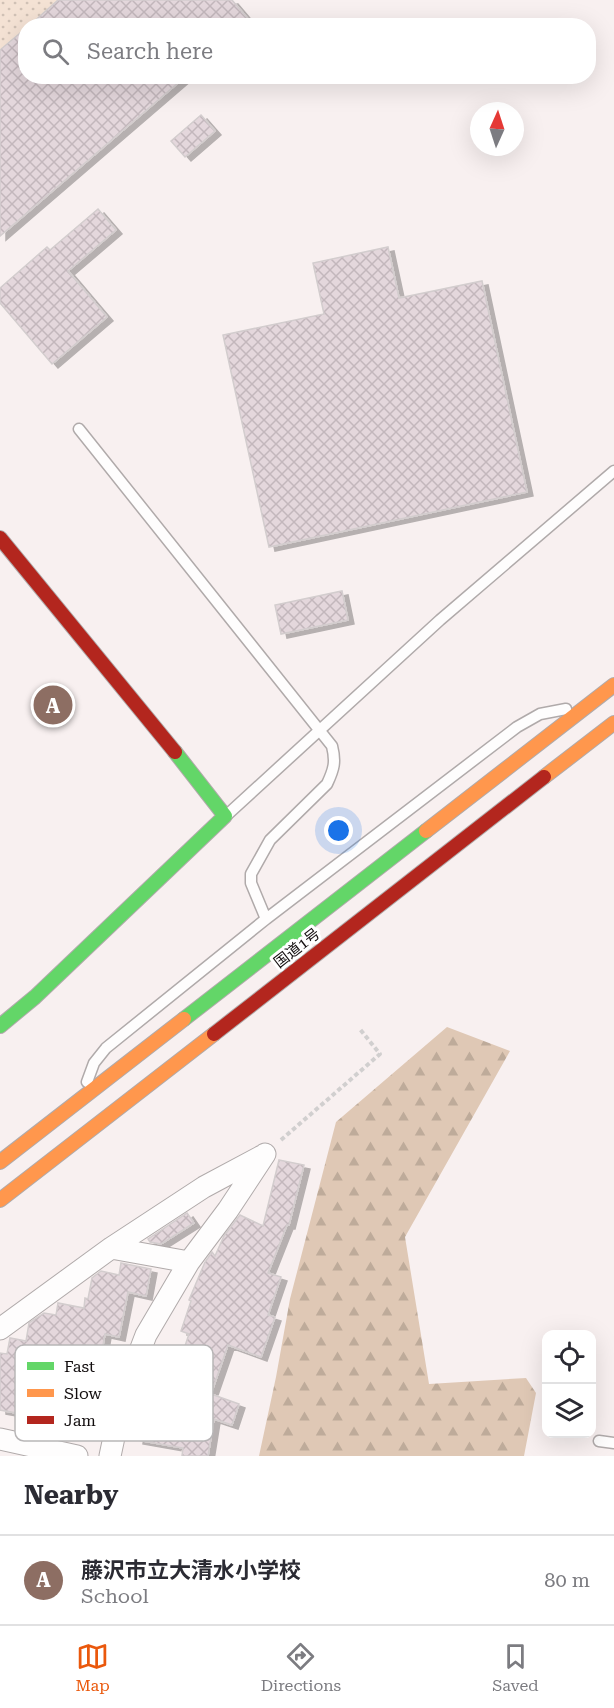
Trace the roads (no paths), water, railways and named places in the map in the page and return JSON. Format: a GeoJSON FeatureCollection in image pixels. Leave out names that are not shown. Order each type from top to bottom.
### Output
{"type":"FeatureCollection","features":[{"type":"Feature","properties":{"kind":"main road"},"geometry":{"type":"LineString","coordinates":[[0,538],[170,745],[225,816],[34,998],[0,1026]]}},
{"type":"Feature","properties":{"kind":"main road","name":"国道1号"},"geometry":{"type":"LineString","coordinates":[[0,1162],[614,686]]}},
{"type":"Feature","properties":{"kind":"main road","name":"国道1号"},"geometry":{"type":"LineString","coordinates":[[0,1200],[614,723]]}},
{"type":"Feature","properties":{"kind":"street"},"geometry":{"type":"LineString","coordinates":[[0,1329],[111,1248],[204,1187],[265,1154],[228,1210],[189,1262],[142,1345]]}},
{"type":"Feature","properties":{"kind":"street"},"geometry":{"type":"LineString","coordinates":[[111,1248],[189,1262]]}},
{"type":"Feature","properties":{"kind":"street"},"geometry":{"type":"LineString","coordinates":[[0,1439],[77,1456]]}},
{"type":"Feature","properties":{"kind":"street"},"geometry":{"type":"LineString","coordinates":[[110,1456],[113,1441]]}},
{"type":"Feature","properties":{"kind":"lane"},"geometry":{"type":"LineString","coordinates":[[79,429],[332,746],[336,759],[327,784],[270,840],[251,874],[251,883],[266,919]]}},
{"type":"Feature","properties":{"kind":"lane"},"geometry":{"type":"LineString","coordinates":[[225,816],[440,620],[614,471]]}},
{"type":"Feature","properties":{"kind":"lane"},"geometry":{"type":"LineString","coordinates":[[81,1100],[94,1063],[106,1048],[266,919],[517,727],[540,714],[590,704]]}},
{"type":"Feature","properties":{"kind":"lane"},"geometry":{"type":"LineString","coordinates":[[598,1441],[614,1443]]}},
{"type":"Feature","properties":{"kind":"place","name":"藤沢市立大清水小学校"},"geometry":{"type":"Point","coordinates":[53,705]}}]}
